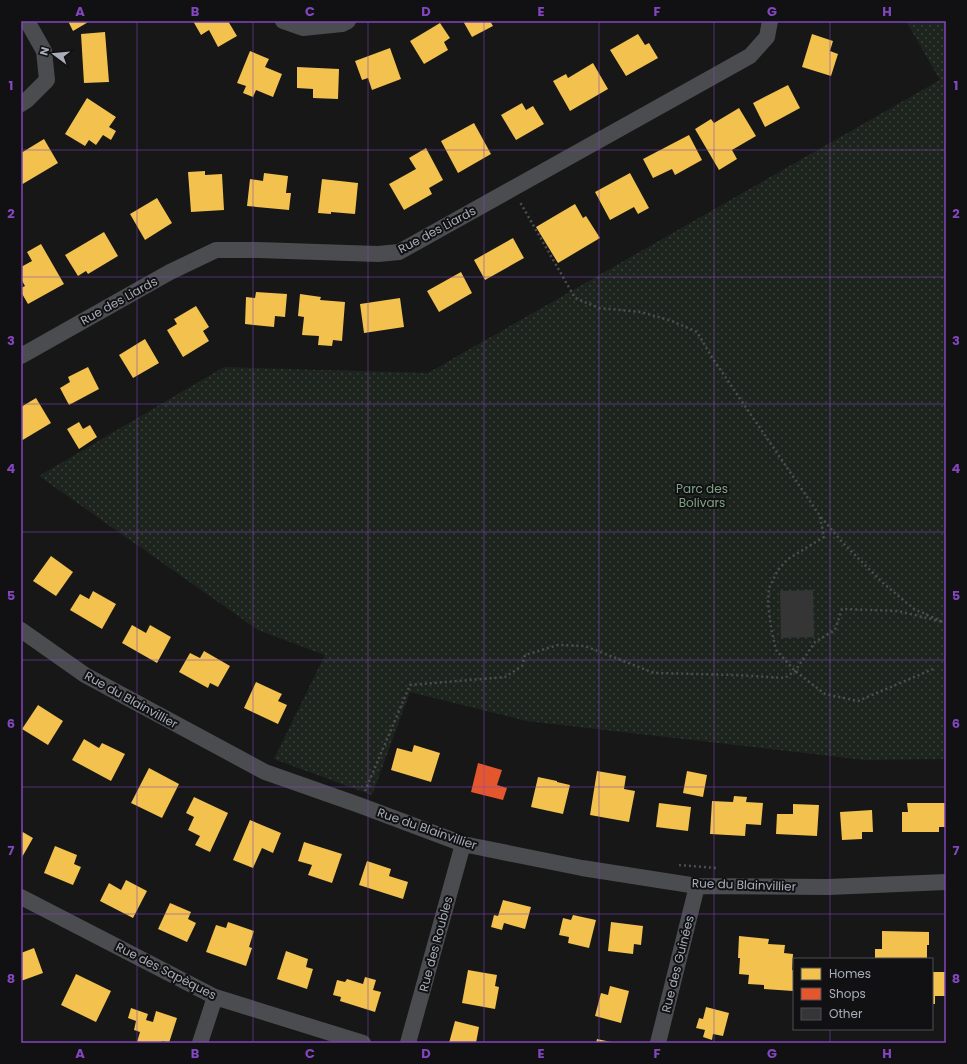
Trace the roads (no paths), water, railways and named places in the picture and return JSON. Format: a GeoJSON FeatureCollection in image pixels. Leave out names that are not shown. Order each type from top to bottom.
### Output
{"type":"FeatureCollection","features":[{"type":"Feature","properties":{"kind":"street"},"geometry":{"type":"LineString","coordinates":[[21,104],[47,80],[44,51],[27,21]]}},
{"type":"Feature","properties":{"kind":"street"},"geometry":{"type":"LineString","coordinates":[[284,21],[303,28],[342,24],[348,21]]}},
{"type":"Feature","properties":{"kind":"street","name":"Rue des Liards"},"geometry":{"type":"LineString","coordinates":[[21,356],[170,272],[216,250],[378,254],[399,252],[750,56],[767,37],[770,21]]}},
{"type":"Feature","properties":{"kind":"street","name":"Rue du Blainvillier"},"geometry":{"type":"LineString","coordinates":[[21,630],[85,675],[265,772],[360,805],[464,844],[582,868],[697,886],[829,887],[946,882]]}},
{"type":"Feature","properties":{"kind":"street","name":"Rue des Roubles"},"geometry":{"type":"LineString","coordinates":[[408,1043],[464,844]]}},
{"type":"Feature","properties":{"kind":"street","name":"Rue des Guinées"},"geometry":{"type":"LineString","coordinates":[[658,1043],[697,886]]}},
{"type":"Feature","properties":{"kind":"street","name":"Rue des Sapèques"},"geometry":{"type":"LineString","coordinates":[[21,897],[215,997],[363,1043]]}},
{"type":"Feature","properties":{"kind":"street"},"geometry":{"type":"LineString","coordinates":[[200,1043],[215,997]]}},
{"type":"Feature","properties":{"kind":"park label","name":"Parc des Bolivars"},"geometry":{"type":"Point","coordinates":[702,496]}}]}
